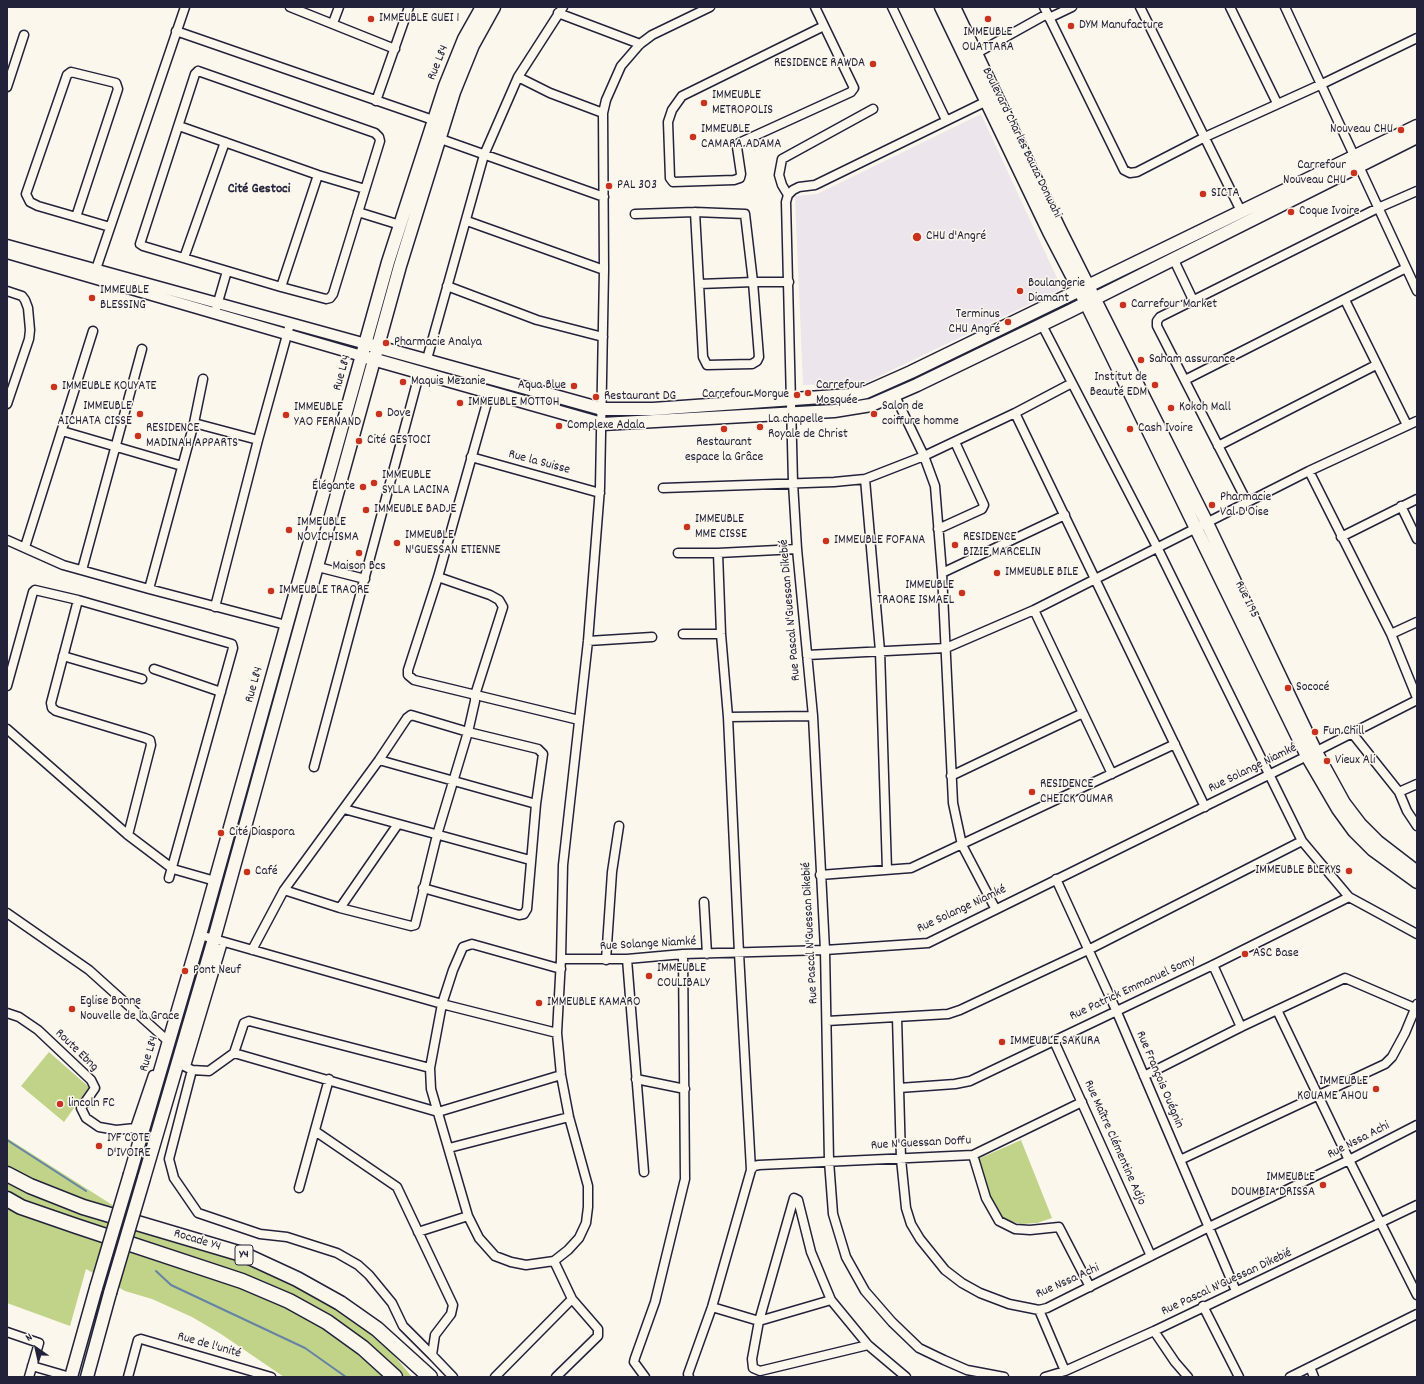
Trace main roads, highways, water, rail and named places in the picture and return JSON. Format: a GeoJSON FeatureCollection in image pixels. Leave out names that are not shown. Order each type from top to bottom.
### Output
{"type":"FeatureCollection","features":[{"type":"Feature","properties":{"kind":"highway","name":"Rocade Y4"},"geometry":{"type":"LineString","coordinates":[[7,1174],[83,1207],[245,1255],[298,1279],[340,1303],[378,1329],[430,1377]]}},
{"type":"Feature","properties":{"kind":"highway","name":"Rocade Y4"},"geometry":{"type":"LineString","coordinates":[[7,1199],[21,1206],[76,1226],[242,1281],[289,1301],[339,1330],[363,1348],[395,1377]]}},
{"type":"Feature","properties":{"kind":"main road","name":"Rue L84"},"geometry":{"type":"LineString","coordinates":[[71,1377],[167,1040],[200,935],[280,646],[400,225],[433,137],[433,120],[464,39],[482,7]]}},
{"type":"Feature","properties":{"kind":"main road"},"geometry":{"type":"LineString","coordinates":[[87,1377],[144,1178],[185,1066],[295,650],[379,347],[433,137],[454,92],[473,45],[494,7]]}},
{"type":"Feature","properties":{"kind":"main road","name":"Boulevard Charles Bauza Donwahi"},"geometry":{"type":"LineString","coordinates":[[941,7],[986,101],[1083,288]]}},
{"type":"Feature","properties":{"kind":"main road","name":"Boulevard Charles Bauza Donwahi"},"geometry":{"type":"LineString","coordinates":[[954,7],[997,96],[1083,288]]}},
{"type":"Feature","properties":{"kind":"main road"},"geometry":{"type":"LineString","coordinates":[[362,356],[602,424],[851,409],[871,405],[917,386],[1090,301],[1356,161],[1417,126]]}},
{"type":"Feature","properties":{"kind":"main road"},"geometry":{"type":"LineString","coordinates":[[366,344],[426,359],[580,405],[602,409],[653,409],[850,395],[866,392],[911,372],[1241,210],[1356,161],[1417,137]]}},
{"type":"Feature","properties":{"kind":"main road"},"geometry":{"type":"LineString","coordinates":[[1083,288],[1090,301]]}},
{"type":"Feature","properties":{"kind":"main road","name":"Rue I195"},"geometry":{"type":"LineString","coordinates":[[1090,301],[1207,524],[1338,809],[1354,831],[1379,854],[1417,882]]}},
{"type":"Feature","properties":{"kind":"main road","name":"Rue I195"},"geometry":{"type":"LineString","coordinates":[[1090,301],[1195,529],[1312,754],[1344,803],[1360,824],[1378,842],[1417,872]]}},
{"type":"Feature","properties":{"kind":"main road"},"geometry":{"type":"LineString","coordinates":[[911,372],[917,386]]}},
{"type":"Feature","properties":{"kind":"main road"},"geometry":{"type":"LineString","coordinates":[[280,646],[295,650]]}},
{"type":"Feature","properties":{"kind":"waterway"},"geometry":{"type":"LineString","coordinates":[[7,1140],[86,1191]]}},
{"type":"Feature","properties":{"kind":"waterway"},"geometry":{"type":"LineString","coordinates":[[156,1271],[171,1285],[305,1348],[346,1377]]}},
{"type":"Feature","properties":{"kind":"place","name":"IMMEUBLE GUEI 1"},"geometry":{"type":"Point","coordinates":[371,19]}},
{"type":"Feature","properties":{"kind":"place","name":"IMMEUBLE OUATTARA"},"geometry":{"type":"Point","coordinates":[988,19]}},
{"type":"Feature","properties":{"kind":"place","name":"DYM Manufacture"},"geometry":{"type":"Point","coordinates":[1071,26]}},
{"type":"Feature","properties":{"kind":"place","name":"RESIDENCE RAWDA"},"geometry":{"type":"Point","coordinates":[873,64]}},
{"type":"Feature","properties":{"kind":"place","name":"IMMEUBLE METROPOLIS"},"geometry":{"type":"Point","coordinates":[704,103]}},
{"type":"Feature","properties":{"kind":"place","name":"Nouveau CHU"},"geometry":{"type":"Point","coordinates":[1401,130]}},
{"type":"Feature","properties":{"kind":"place","name":"IMMEUBLE CAMARA ADAMA"},"geometry":{"type":"Point","coordinates":[693,137]}},
{"type":"Feature","properties":{"kind":"place","name":"Carrefour Nouveau CHU"},"geometry":{"type":"Point","coordinates":[1354,173]}},
{"type":"Feature","properties":{"kind":"place","name":"PAL 303"},"geometry":{"type":"Point","coordinates":[609,186]}},
{"type":"Feature","properties":{"kind":"place","name":"SICTA"},"geometry":{"type":"Point","coordinates":[1203,194]}},
{"type":"Feature","properties":{"kind":"place","name":"Coque Ivoire"},"geometry":{"type":"Point","coordinates":[1291,212]}},
{"type":"Feature","properties":{"kind":"place","name":"CHU d'Angré"},"geometry":{"type":"Point","coordinates":[917,237]}},
{"type":"Feature","properties":{"kind":"place","name":"Boulangerie Diamant"},"geometry":{"type":"Point","coordinates":[1020,291]}},
{"type":"Feature","properties":{"kind":"place","name":"IMMEUBLE BLESSING"},"geometry":{"type":"Point","coordinates":[92,298]}},
{"type":"Feature","properties":{"kind":"place","name":"Carrefour Market"},"geometry":{"type":"Point","coordinates":[1123,305]}},
{"type":"Feature","properties":{"kind":"place","name":"Terminus CHU Angré"},"geometry":{"type":"Point","coordinates":[1008,322]}},
{"type":"Feature","properties":{"kind":"place","name":"Pharmacie Analya"},"geometry":{"type":"Point","coordinates":[386,343]}},
{"type":"Feature","properties":{"kind":"place","name":"Saham assurance"},"geometry":{"type":"Point","coordinates":[1141,360]}},
{"type":"Feature","properties":{"kind":"place","name":"Maquis Mezanie"},"geometry":{"type":"Point","coordinates":[403,382]}},
{"type":"Feature","properties":{"kind":"place","name":"Institut de Beauté EDM"},"geometry":{"type":"Point","coordinates":[1155,385]}},
{"type":"Feature","properties":{"kind":"place","name":"Aqua Blue"},"geometry":{"type":"Point","coordinates":[574,386]}},
{"type":"Feature","properties":{"kind":"place","name":"IMMEUBLE KOUYATE"},"geometry":{"type":"Point","coordinates":[54,387]}},
{"type":"Feature","properties":{"kind":"place","name":"Carrefour Mosquée"},"geometry":{"type":"Point","coordinates":[808,393]}},
{"type":"Feature","properties":{"kind":"place","name":"Carrefour Morgue"},"geometry":{"type":"Point","coordinates":[797,395]}},
{"type":"Feature","properties":{"kind":"place","name":"Restaurant DG"},"geometry":{"type":"Point","coordinates":[596,397]}},
{"type":"Feature","properties":{"kind":"place","name":"IMMEUBLE MOTTOH"},"geometry":{"type":"Point","coordinates":[460,403]}},
{"type":"Feature","properties":{"kind":"place","name":"Kokoh Mall"},"geometry":{"type":"Point","coordinates":[1171,408]}},
{"type":"Feature","properties":{"kind":"place","name":"IMMEUBLE AICHATA CISSE"},"geometry":{"type":"Point","coordinates":[140,414]}},
{"type":"Feature","properties":{"kind":"place","name":"Dove"},"geometry":{"type":"Point","coordinates":[379,414]}},
{"type":"Feature","properties":{"kind":"place","name":"Salon de coiffure homme"},"geometry":{"type":"Point","coordinates":[874,414]}},
{"type":"Feature","properties":{"kind":"place","name":"IMMEUBLE YAO FERNAND"},"geometry":{"type":"Point","coordinates":[286,415]}},
{"type":"Feature","properties":{"kind":"place","name":"Complexe Adala"},"geometry":{"type":"Point","coordinates":[559,426]}},
{"type":"Feature","properties":{"kind":"place","name":"La chapelle Royale de Christ"},"geometry":{"type":"Point","coordinates":[760,427]}},
{"type":"Feature","properties":{"kind":"place","name":"Restaurant espace la Grâce"},"geometry":{"type":"Point","coordinates":[724,429]}},
{"type":"Feature","properties":{"kind":"place","name":"Cash Ivoire"},"geometry":{"type":"Point","coordinates":[1130,429]}},
{"type":"Feature","properties":{"kind":"place","name":"RESIDENCE MADINAH APPARTS"},"geometry":{"type":"Point","coordinates":[138,436]}},
{"type":"Feature","properties":{"kind":"place","name":"Cité GESTOCI"},"geometry":{"type":"Point","coordinates":[359,441]}},
{"type":"Feature","properties":{"kind":"place","name":"IMMEUBLE SYLLA LACINA"},"geometry":{"type":"Point","coordinates":[374,483]}},
{"type":"Feature","properties":{"kind":"place","name":"Élégante"},"geometry":{"type":"Point","coordinates":[363,487]}},
{"type":"Feature","properties":{"kind":"place","name":"Pharmacie Val D'Oise"},"geometry":{"type":"Point","coordinates":[1212,505]}},
{"type":"Feature","properties":{"kind":"place","name":"IMMEUBLE BADJE"},"geometry":{"type":"Point","coordinates":[366,510]}},
{"type":"Feature","properties":{"kind":"place","name":"IMMEUBLE MME CISSE"},"geometry":{"type":"Point","coordinates":[687,527]}},
{"type":"Feature","properties":{"kind":"place","name":"IMMEUBLE NOVICHISMA"},"geometry":{"type":"Point","coordinates":[289,530]}},
{"type":"Feature","properties":{"kind":"place","name":"IMMEUBLE FOFANA"},"geometry":{"type":"Point","coordinates":[826,541]}},
{"type":"Feature","properties":{"kind":"place","name":"IMMEUBLE N'GUESSAN ETIENNE"},"geometry":{"type":"Point","coordinates":[397,543]}},
{"type":"Feature","properties":{"kind":"place","name":"RESIDENCE BIZIE MARCELIN"},"geometry":{"type":"Point","coordinates":[955,545]}},
{"type":"Feature","properties":{"kind":"place","name":"Maison Bcs"},"geometry":{"type":"Point","coordinates":[359,553]}},
{"type":"Feature","properties":{"kind":"place","name":"IMMEUBLE BILE"},"geometry":{"type":"Point","coordinates":[997,573]}},
{"type":"Feature","properties":{"kind":"place","name":"IMMEUBLE TRAORE"},"geometry":{"type":"Point","coordinates":[271,591]}},
{"type":"Feature","properties":{"kind":"place","name":"IMMEUBLE TRAORE ISMAEL"},"geometry":{"type":"Point","coordinates":[962,593]}},
{"type":"Feature","properties":{"kind":"place","name":"Sococé"},"geometry":{"type":"Point","coordinates":[1288,688]}},
{"type":"Feature","properties":{"kind":"place","name":"Fun Chill"},"geometry":{"type":"Point","coordinates":[1315,732]}},
{"type":"Feature","properties":{"kind":"place","name":"Vieux Ali"},"geometry":{"type":"Point","coordinates":[1327,761]}},
{"type":"Feature","properties":{"kind":"place","name":"RESIDENCE CHEICK OUMAR"},"geometry":{"type":"Point","coordinates":[1032,792]}},
{"type":"Feature","properties":{"kind":"place","name":"Cité Diaspora"},"geometry":{"type":"Point","coordinates":[221,833]}},
{"type":"Feature","properties":{"kind":"place","name":"IMMEUBLE BLEKYS"},"geometry":{"type":"Point","coordinates":[1349,871]}},
{"type":"Feature","properties":{"kind":"place","name":"Café"},"geometry":{"type":"Point","coordinates":[247,872]}},
{"type":"Feature","properties":{"kind":"place","name":"ASC Base"},"geometry":{"type":"Point","coordinates":[1245,954]}},
{"type":"Feature","properties":{"kind":"place","name":"Pont Neuf"},"geometry":{"type":"Point","coordinates":[185,971]}},
{"type":"Feature","properties":{"kind":"place","name":"IMMEUBLE COULIBALY"},"geometry":{"type":"Point","coordinates":[649,976]}},
{"type":"Feature","properties":{"kind":"place","name":"IMMEUBLE KAMARO"},"geometry":{"type":"Point","coordinates":[539,1003]}},
{"type":"Feature","properties":{"kind":"place","name":"Eglise Bonne Nouvelle de la Grace"},"geometry":{"type":"Point","coordinates":[72,1009]}},
{"type":"Feature","properties":{"kind":"place","name":"IMMEUBLE SAKURA"},"geometry":{"type":"Point","coordinates":[1002,1042]}},
{"type":"Feature","properties":{"kind":"place","name":"IMMEUBLE KOUAME AHOU"},"geometry":{"type":"Point","coordinates":[1376,1089]}},
{"type":"Feature","properties":{"kind":"place","name":"lincoln FC"},"geometry":{"type":"Point","coordinates":[60,1104]}},
{"type":"Feature","properties":{"kind":"place","name":"IYF COTE D'IVOIRE"},"geometry":{"type":"Point","coordinates":[99,1146]}},
{"type":"Feature","properties":{"kind":"place","name":"IMMEUBLE DOUMBIA DRISSA"},"geometry":{"type":"Point","coordinates":[1323,1185]}},
{"type":"Feature","properties":{"kind":"district","name":"Cité Gestoci"},"geometry":{"type":"Point","coordinates":[259,190]}}]}
